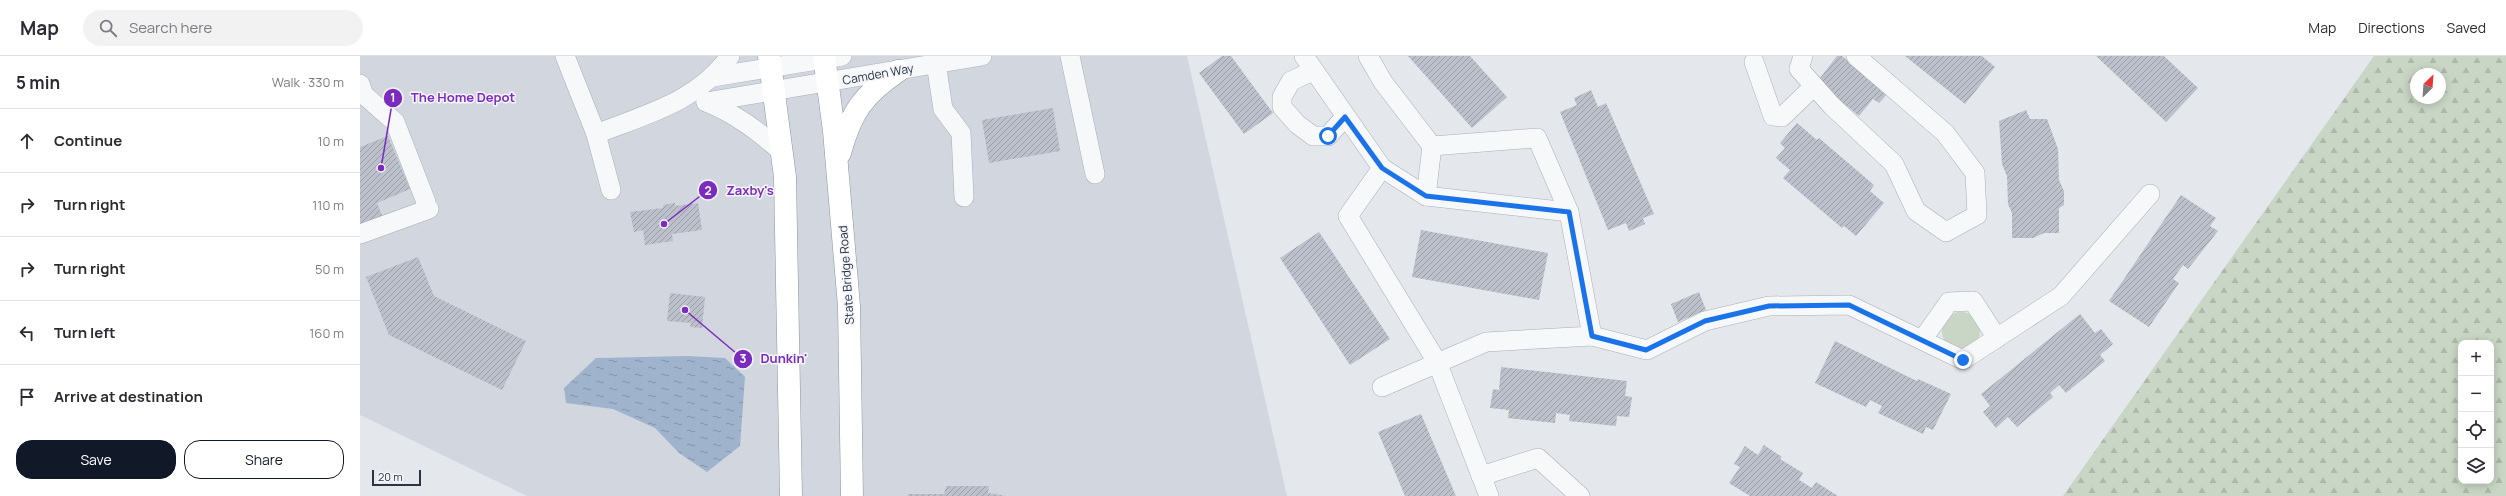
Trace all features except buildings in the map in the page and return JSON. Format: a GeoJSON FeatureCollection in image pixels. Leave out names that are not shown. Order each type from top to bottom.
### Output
{"type":"FeatureCollection","features":[{"type":"Feature","properties":{"kind":"highway","name":"State Bridge Road"},"geometry":{"type":"LineString","coordinates":[[830,57],[827,82],[838,164],[849,306],[852,496]]}},
{"type":"Feature","properties":{"kind":"highway"},"geometry":{"type":"LineString","coordinates":[[770,61],[785,185],[791,496]]}},
{"type":"Feature","properties":{"kind":"highway"},"geometry":{"type":"LineString","coordinates":[[838,164],[847,127],[855,111],[875,86],[898,71]]}},
{"type":"Feature","properties":{"kind":"street"},"geometry":{"type":"LineString","coordinates":[[565,56],[596,134],[612,190]]}},
{"type":"Feature","properties":{"kind":"street"},"geometry":{"type":"LineString","coordinates":[[596,134],[684,99],[713,77],[730,56]]}},
{"type":"Feature","properties":{"kind":"street","name":"Camden Way"},"geometry":{"type":"LineString","coordinates":[[706,102],[898,71],[936,60],[982,56]]}},
{"type":"Feature","properties":{"kind":"street"},"geometry":{"type":"LineString","coordinates":[[1070,56],[1094,174]]}},
{"type":"Feature","properties":{"kind":"street"},"geometry":{"type":"LineString","coordinates":[[1368,56],[1383,82],[1432,146],[1426,196]]}},
{"type":"Feature","properties":{"kind":"street"},"geometry":{"type":"LineString","coordinates":[[1803,56],[1799,69],[1832,106],[1894,164],[1916,211],[1946,232],[1977,215],[1975,173],[1945,133],[1856,56]]}},
{"type":"Feature","properties":{"kind":"street"},"geometry":{"type":"LineString","coordinates":[[713,77],[770,61],[830,57]]}},
{"type":"Feature","properties":{"kind":"street"},"geometry":{"type":"LineString","coordinates":[[936,60],[943,109],[961,133],[964,197]]}},
{"type":"Feature","properties":{"kind":"street"},"geometry":{"type":"LineString","coordinates":[[1754,62],[1773,116],[1782,117],[1814,86]]}},
{"type":"Feature","properties":{"kind":"street"},"geometry":{"type":"LineString","coordinates":[[1345,117],[1328,136],[1313,136],[1297,124],[1282,107],[1282,96],[1290,81],[1309,63],[1345,117],[1382,168],[1426,196],[1569,212]]}},
{"type":"Feature","properties":{"kind":"street"},"geometry":{"type":"LineString","coordinates":[[360,84],[364,95],[396,122],[427,205],[360,234]]}},
{"type":"Feature","properties":{"kind":"street"},"geometry":{"type":"LineString","coordinates":[[684,99],[706,102],[755,128],[782,152]]}},
{"type":"Feature","properties":{"kind":"street"},"geometry":{"type":"LineString","coordinates":[[1432,146],[1537,138],[1569,212],[1592,336]]}},
{"type":"Feature","properties":{"kind":"street"},"geometry":{"type":"LineString","coordinates":[[1382,168],[1348,216],[1437,362],[1489,496]]}},
{"type":"Feature","properties":{"kind":"street"},"geometry":{"type":"LineString","coordinates":[[1382,387],[1486,342],[1592,336],[1646,350],[1705,321],[1769,306],[1849,305],[1963,360],[2061,296],[2150,194]]}},
{"type":"Feature","properties":{"kind":"street"},"geometry":{"type":"LineString","coordinates":[[1922,340],[1949,302],[1972,301],[1997,338]]}},
{"type":"Feature","properties":{"kind":"street"},"geometry":{"type":"LineString","coordinates":[[1481,476],[1538,458],[1580,496]]}},
{"type":"Feature","properties":{"kind":"shaded area"},"geometry":{"type":"Polygon","coordinates":[[[360,56],[1187,56],[1287,496],[527,496],[360,415],[360,56]]]}},
{"type":"Feature","properties":{"kind":"green space"},"geometry":{"type":"Polygon","coordinates":[[[2374,56],[2506,56],[2506,496],[2063,496],[2374,56]]]}},
{"type":"Feature","properties":{"kind":"green space"},"geometry":{"type":"Polygon","coordinates":[[[1957,312],[1965,312],[1975,317],[1979,324],[1979,338],[1975,345],[1965,350],[1957,350],[1947,345],[1945,342],[1942,335],[1942,327],[1947,317],[1950,315],[1957,312]]]}},
{"type":"Feature","properties":{"kind":"water"},"geometry":{"type":"Polygon","coordinates":[[[688,356],[725,358],[745,377],[740,446],[707,472],[679,453],[655,428],[613,409],[566,403],[564,388],[596,358],[688,356]]]}},
{"type":"Feature","properties":{"kind":"place","name":"The Home Depot"},"geometry":{"type":"Point","coordinates":[381,168]}},
{"type":"Feature","properties":{"kind":"place","name":"Zaxby's"},"geometry":{"type":"Point","coordinates":[664,224]}},
{"type":"Feature","properties":{"kind":"place","name":"Dunkin'"},"geometry":{"type":"Point","coordinates":[685,310]}},
{"type":"Feature","properties":{"kind":"route"},"geometry":{"type":"LineString","coordinates":[[1328,136],[1345,117],[1382,168],[1426,196],[1569,212],[1592,336],[1646,350],[1705,321],[1769,306],[1849,305],[1963,360]]}}]}
